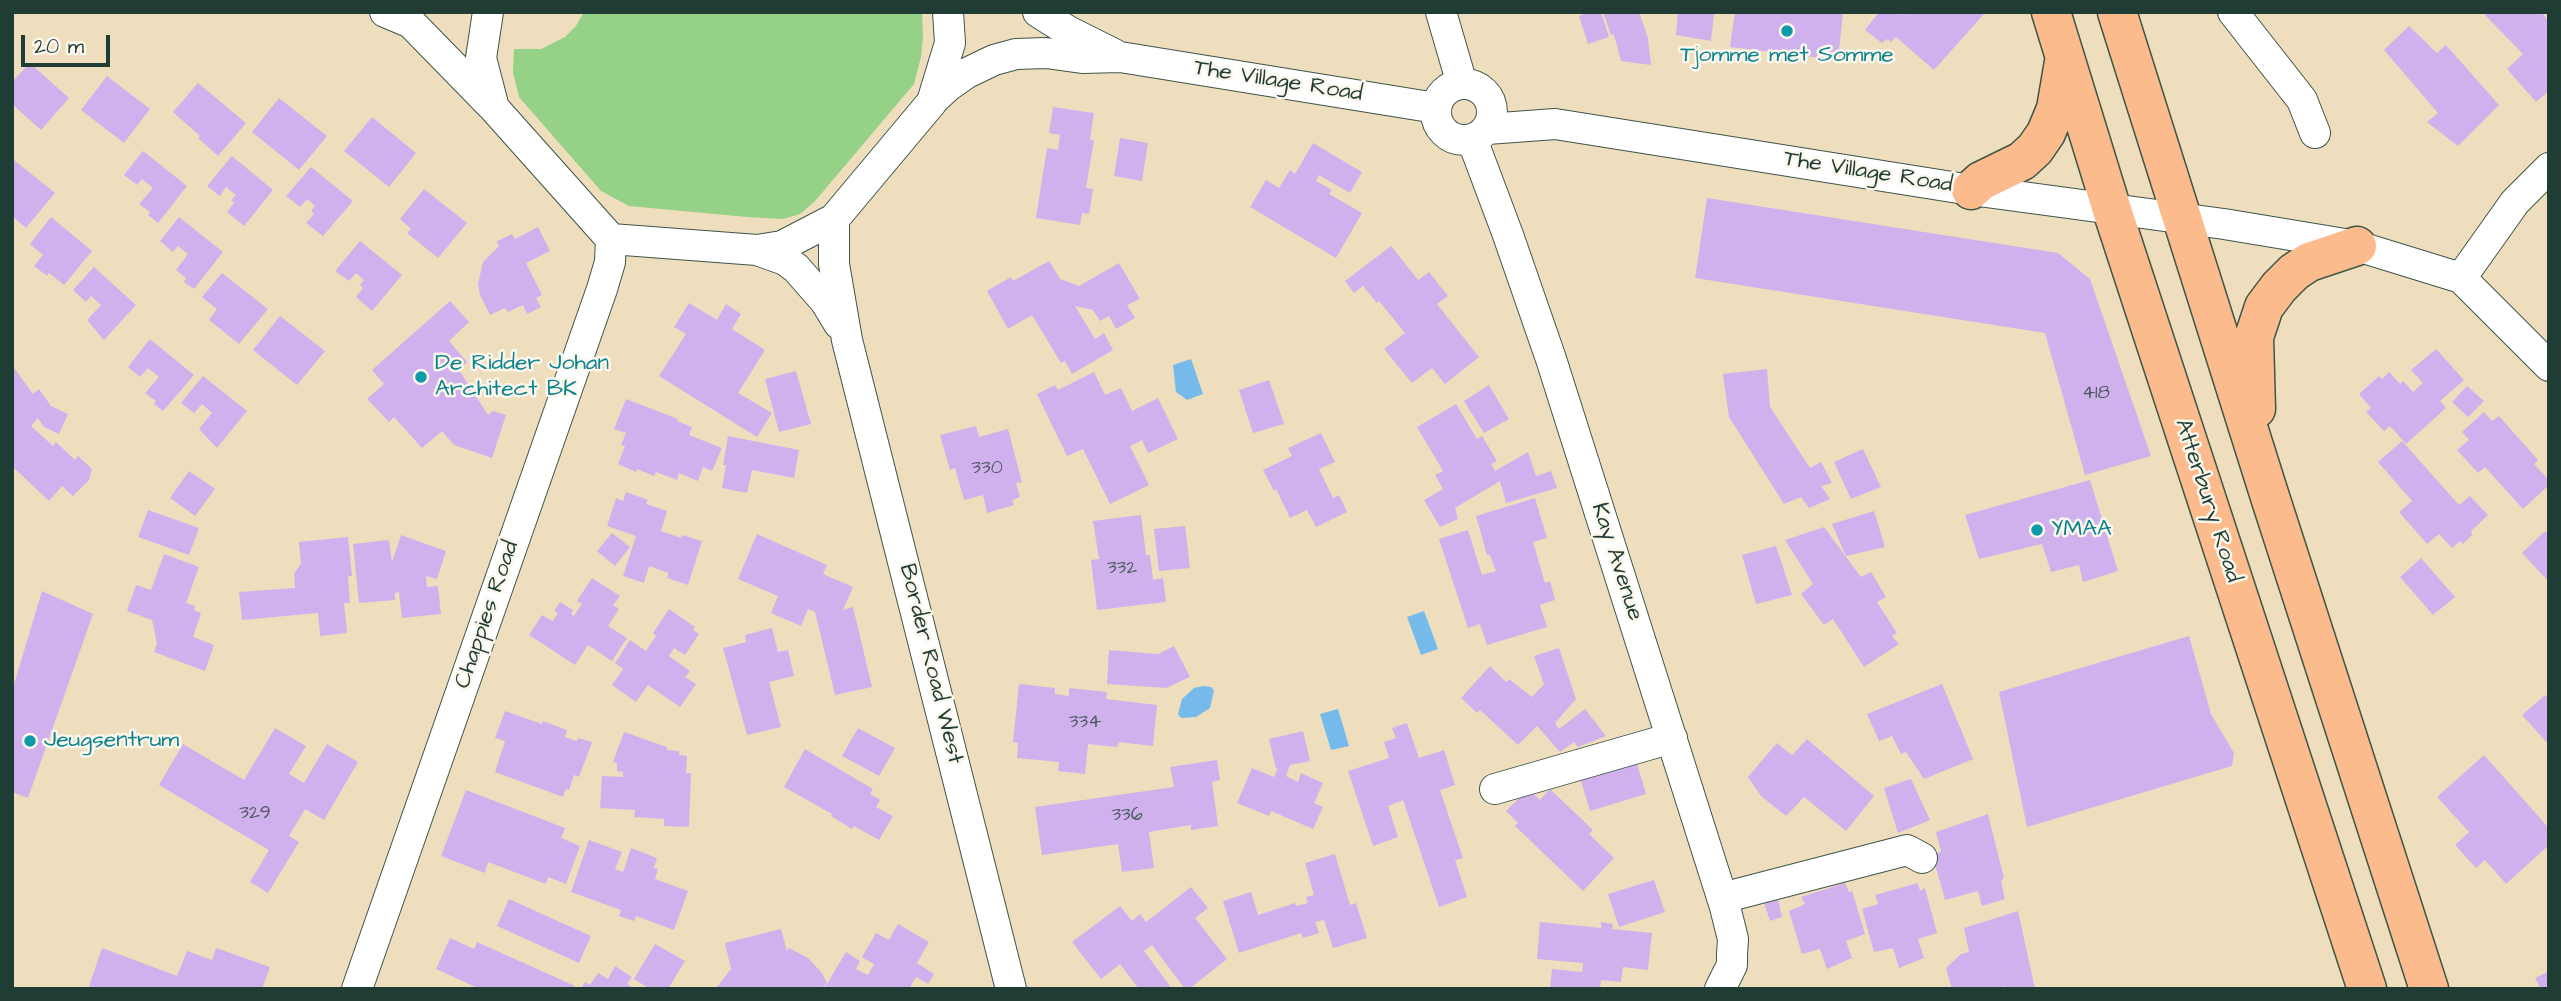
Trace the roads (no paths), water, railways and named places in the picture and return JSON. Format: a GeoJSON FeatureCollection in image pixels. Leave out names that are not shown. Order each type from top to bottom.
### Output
{"type":"FeatureCollection","features":[{"type":"Feature","properties":{"kind":"main road","name":"Atterbury Road"},"geometry":{"type":"LineString","coordinates":[[2051,12],[2112,210],[2367,989]]}},
{"type":"Feature","properties":{"kind":"main road"},"geometry":{"type":"LineString","coordinates":[[2117,12],[2180,218],[2429,989]]}},
{"type":"Feature","properties":{"kind":"main road"},"geometry":{"type":"LineString","coordinates":[[1971,190],[1981,181],[2022,161],[2046,133],[2061,88],[2065,57]]}},
{"type":"Feature","properties":{"kind":"main road"},"geometry":{"type":"LineString","coordinates":[[2270,497],[2256,411],[2254,366],[2254,337],[2264,307],[2278,287],[2309,262],[2357,246]]}},
{"type":"Feature","properties":{"kind":"street"},"geometry":{"type":"LineString","coordinates":[[385,12],[411,23],[494,108],[611,239],[757,250],[782,246],[834,219],[932,102],[950,43],[948,12]]}},
{"type":"Feature","properties":{"kind":"street"},"geometry":{"type":"LineString","coordinates":[[488,12],[481,58],[494,108]]}},
{"type":"Feature","properties":{"kind":"street","name":"The Village Road"},"geometry":{"type":"LineString","coordinates":[[1038,12],[1079,37],[1120,57]]}},
{"type":"Feature","properties":{"kind":"street"},"geometry":{"type":"LineString","coordinates":[[1441,12],[1474,89],[1492,112],[1491,121],[1479,134]]}},
{"type":"Feature","properties":{"kind":"street"},"geometry":{"type":"LineString","coordinates":[[2234,12],[2302,100],[2315,133]]}},
{"type":"Feature","properties":{"kind":"street","name":"The Village Road"},"geometry":{"type":"LineString","coordinates":[[932,102],[967,73],[994,60],[1016,54],[1120,57],[1436,108]]}},
{"type":"Feature","properties":{"kind":"street"},"geometry":{"type":"LineString","coordinates":[[1474,89],[1555,124],[1479,134],[1463,141],[1445,133],[1439,126],[1436,108],[1445,91],[1474,89]]}},
{"type":"Feature","properties":{"kind":"street","name":"The Village Road"},"geometry":{"type":"LineString","coordinates":[[1555,124],[1971,190],[2180,218],[2357,246],[2462,278]]}},
{"type":"Feature","properties":{"kind":"street","name":"Kay Avenue"},"geometry":{"type":"LineString","coordinates":[[1479,134],[1508,234],[1551,359],[1722,898],[1733,939],[1732,965],[1720,989]]}},
{"type":"Feature","properties":{"kind":"street"},"geometry":{"type":"LineString","coordinates":[[2549,167],[2515,202],[2462,278],[2549,366]]}},
{"type":"Feature","properties":{"kind":"street","name":"Border Road West"},"geometry":{"type":"LineString","coordinates":[[834,219],[834,264],[847,340],[1011,989]]}},
{"type":"Feature","properties":{"kind":"street","name":"Chappies Road"},"geometry":{"type":"LineString","coordinates":[[357,989],[602,289],[610,262],[611,239]]}},
{"type":"Feature","properties":{"kind":"street","name":"Border Road West"},"geometry":{"type":"LineString","coordinates":[[757,250],[785,260],[806,278],[825,301],[847,340]]}},
{"type":"Feature","properties":{"kind":"street"},"geometry":{"type":"LineString","coordinates":[[1495,789],[1672,738]]}},
{"type":"Feature","properties":{"kind":"street"},"geometry":{"type":"LineString","coordinates":[[1722,898],[1907,850],[1922,858]]}},
{"type":"Feature","properties":{"kind":"water"},"geometry":{"type":"Polygon","coordinates":[[[1191,359],[1203,394],[1187,400],[1176,392],[1173,365],[1191,359]]]}},
{"type":"Feature","properties":{"kind":"water"},"geometry":{"type":"Polygon","coordinates":[[[1424,611],[1438,649],[1421,655],[1407,617],[1424,611]]]}},
{"type":"Feature","properties":{"kind":"water"},"geometry":{"type":"Polygon","coordinates":[[[1203,686],[1214,690],[1210,708],[1196,717],[1181,718],[1178,714],[1182,699],[1194,688],[1203,686]]]}},
{"type":"Feature","properties":{"kind":"water"},"geometry":{"type":"Polygon","coordinates":[[[1338,709],[1349,746],[1331,750],[1320,714],[1338,709]]]}},
{"type":"Feature","properties":{"kind":"place","name":"Tjomme met Somme"},"geometry":{"type":"Point","coordinates":[1787,31]}},
{"type":"Feature","properties":{"kind":"place","name":"De Ridder Johan Architect BK"},"geometry":{"type":"Point","coordinates":[421,377]}},
{"type":"Feature","properties":{"kind":"place","name":"YMAA"},"geometry":{"type":"Point","coordinates":[2037,530]}},
{"type":"Feature","properties":{"kind":"place","name":"Jeugsentrum"},"geometry":{"type":"Point","coordinates":[30,741]}}]}
